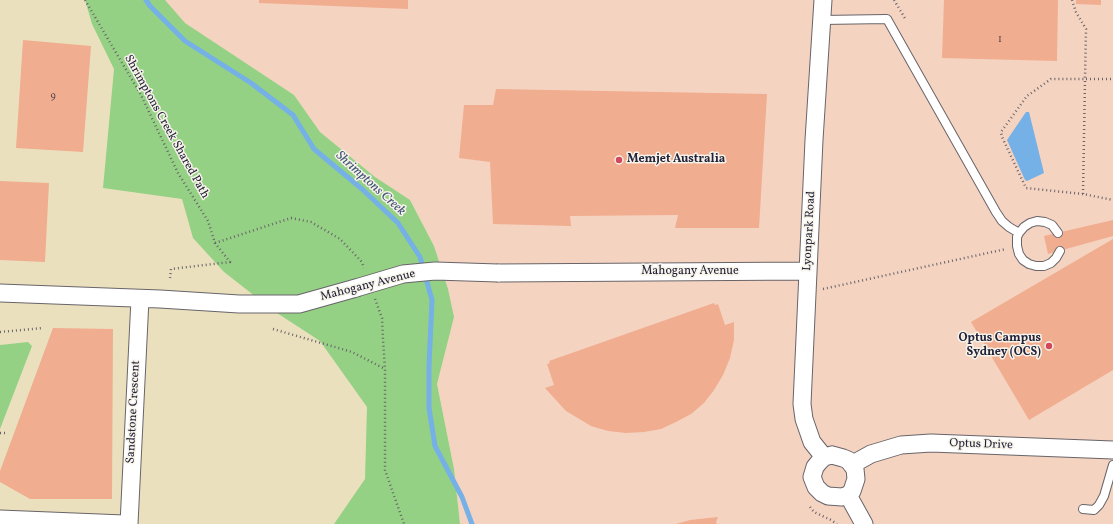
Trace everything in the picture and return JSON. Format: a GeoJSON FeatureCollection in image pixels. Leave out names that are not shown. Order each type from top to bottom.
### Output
{"type":"FeatureCollection","features":[{"type":"Feature","properties":{"kind":"street","name":"Lyonpark Road"},"geometry":{"type":"LineString","coordinates":[[823,0],[808,271],[803,411],[804,419],[812,442],[824,457]]}},
{"type":"Feature","properties":{"kind":"street","name":"Mahogany Avenue"},"geometry":{"type":"LineString","coordinates":[[0,293],[239,304],[299,304],[403,274],[435,271],[498,273],[808,271]]}},
{"type":"Feature","properties":{"kind":"street","name":"Sandstone Crescent"},"geometry":{"type":"LineString","coordinates":[[128,524],[140,299]]}},
{"type":"Feature","properties":{"kind":"street","name":"Optus Drive"},"geometry":{"type":"LineString","coordinates":[[852,464],[871,454],[901,445],[931,443],[1113,450]]}},
{"type":"Feature","properties":{"kind":"street"},"geometry":{"type":"LineString","coordinates":[[832,456],[843,458],[852,464],[855,469],[856,479],[852,491],[848,495],[842,497],[828,496],[816,487],[812,477],[813,471],[824,457],[832,456]]}},
{"type":"Feature","properties":{"kind":"street"},"geometry":{"type":"LineString","coordinates":[[848,495],[864,524]]}},
{"type":"Feature","properties":{"kind":"street"},"geometry":{"type":"LineString","coordinates":[[0,519],[124,524]]}},
{"type":"Feature","properties":{"kind":"lane"},"geometry":{"type":"LineString","coordinates":[[822,20],[887,19],[996,212],[1009,228],[1019,233]]}},
{"type":"Feature","properties":{"kind":"lane"},"geometry":{"type":"LineString","coordinates":[[1058,233],[1052,225],[1045,222],[1037,221],[1030,223],[1019,233],[1017,237],[1017,246],[1018,254],[1023,260],[1036,266],[1044,266],[1050,263],[1056,258],[1060,251]]}},
{"type":"Feature","properties":{"kind":"lane"},"geometry":{"type":"LineString","coordinates":[[1083,509],[1094,510],[1099,505],[1104,496],[1113,465]]}},
{"type":"Feature","properties":{"kind":"path","name":"Shrimptons Creek Shared Path"},"geometry":{"type":"LineString","coordinates":[[85,0],[141,95],[178,173],[208,221],[216,243],[230,262],[171,269],[170,278]]}},
{"type":"Feature","properties":{"kind":"path"},"geometry":{"type":"LineString","coordinates":[[894,0],[906,20]]}},
{"type":"Feature","properties":{"kind":"path"},"geometry":{"type":"LineString","coordinates":[[1072,0],[1076,12],[1086,29],[1083,194]]}},
{"type":"Feature","properties":{"kind":"path"},"geometry":{"type":"LineString","coordinates":[[1113,79],[1051,79],[1027,96],[1002,132],[1002,137],[1026,188],[1083,194],[1113,200]]}},
{"type":"Feature","properties":{"kind":"path"},"geometry":{"type":"LineString","coordinates":[[216,243],[292,218],[311,222],[340,239],[362,262],[364,269]]}},
{"type":"Feature","properties":{"kind":"path"},"geometry":{"type":"LineString","coordinates":[[807,293],[1017,246]]}},
{"type":"Feature","properties":{"kind":"path"},"geometry":{"type":"LineString","coordinates":[[374,297],[382,318],[385,369],[385,470],[404,524]]}},
{"type":"Feature","properties":{"kind":"path"},"geometry":{"type":"LineString","coordinates":[[0,332],[43,328]]}},
{"type":"Feature","properties":{"kind":"path"},"geometry":{"type":"LineString","coordinates":[[273,329],[352,352],[385,369]]}},
{"type":"Feature","properties":{"kind":"path"},"geometry":{"type":"LineString","coordinates":[[0,434],[6,433]]}},
{"type":"Feature","properties":{"kind":"path"},"geometry":{"type":"LineString","coordinates":[[810,506],[814,512],[836,522],[837,524]]}},
{"type":"Feature","properties":{"kind":"shaded area"},"geometry":{"type":"Polygon","coordinates":[[[165,0],[1113,0],[1113,524],[460,524],[454,469],[437,384],[454,317],[434,246],[410,200],[375,177],[320,132],[294,95],[185,23],[165,0]]]}},
{"type":"Feature","properties":{"kind":"green space"},"geometry":{"type":"Polygon","coordinates":[[[85,0],[165,0],[185,23],[294,95],[320,132],[375,177],[410,200],[434,246],[448,289],[454,317],[437,384],[454,469],[460,524],[334,524],[365,479],[367,407],[320,341],[274,311],[224,272],[193,238],[182,199],[103,188],[114,69],[92,24],[85,0]]]}},
{"type":"Feature","properties":{"kind":"green space"},"geometry":{"type":"Polygon","coordinates":[[[28,342],[32,346],[0,429],[0,345],[28,342]]]}},
{"type":"Feature","properties":{"kind":"water"},"geometry":{"type":"Polygon","coordinates":[[[1026,112],[1029,112],[1044,173],[1027,181],[1025,180],[1007,140],[1026,112]]]}},
{"type":"Feature","properties":{"kind":"building"},"geometry":{"type":"Polygon","coordinates":[[[259,0],[408,0],[408,9],[259,3],[259,0]]]}},
{"type":"Feature","properties":{"kind":"building"},"geometry":{"type":"Polygon","coordinates":[[[944,0],[1058,0],[1057,61],[942,58],[944,0]]]}},
{"type":"Feature","properties":{"kind":"building"},"geometry":{"type":"Polygon","coordinates":[[[1076,0],[1101,0],[1101,5],[1076,4],[1076,0]]]}},
{"type":"Feature","properties":{"kind":"building"},"geometry":{"type":"Polygon","coordinates":[[[23,40],[91,46],[83,152],[16,148],[23,40]]]}},
{"type":"Feature","properties":{"kind":"building","name":"Memjet Australia"},"geometry":{"type":"Polygon","coordinates":[[[496,89],[767,94],[759,228],[675,228],[678,215],[570,216],[571,226],[493,224],[490,162],[459,158],[464,105],[493,105],[496,89]]]}},
{"type":"Feature","properties":{"kind":"building"},"geometry":{"type":"Polygon","coordinates":[[[0,181],[49,183],[45,262],[0,260],[0,181]]]}},
{"type":"Feature","properties":{"kind":"building"},"geometry":{"type":"Polygon","coordinates":[[[1113,220],[1113,236],[1048,254],[1044,236],[1113,220]]]}},
{"type":"Feature","properties":{"kind":"building","name":"Optus Campus Sydney (OCS)"},"geometry":{"type":"Polygon","coordinates":[[[1113,239],[1113,370],[1029,420],[971,322],[1113,239]]]}},
{"type":"Feature","properties":{"kind":"building"},"geometry":{"type":"Polygon","coordinates":[[[714,303],[715,305],[718,304],[725,325],[734,322],[734,340],[730,358],[723,375],[704,403],[691,414],[676,422],[661,429],[644,432],[626,433],[608,431],[591,426],[566,411],[545,388],[554,385],[547,364],[550,363],[549,361],[714,303]]]}},
{"type":"Feature","properties":{"kind":"building"},"geometry":{"type":"Polygon","coordinates":[[[53,328],[113,329],[112,499],[30,499],[0,482],[0,471],[53,328]]]}},
{"type":"Feature","properties":{"kind":"building"},"geometry":{"type":"Polygon","coordinates":[[[718,517],[716,522],[717,524],[676,524],[690,520],[718,517]]]}},
{"type":"Feature","properties":{"kind":"waterway","name":"Shrimptons Creek"},"geometry":{"type":"LineString","coordinates":[[146,0],[150,6],[185,41],[251,83],[293,115],[314,149],[362,189],[398,223],[420,257],[432,300],[429,408],[435,446],[462,497],[472,524]]}},
{"type":"Feature","properties":{"kind":"place","name":"Memjet Australia"},"geometry":{"type":"Point","coordinates":[619,160]}},
{"type":"Feature","properties":{"kind":"place","name":"Optus Campus Sydney (OCS)"},"geometry":{"type":"Point","coordinates":[1049,346]}}]}
